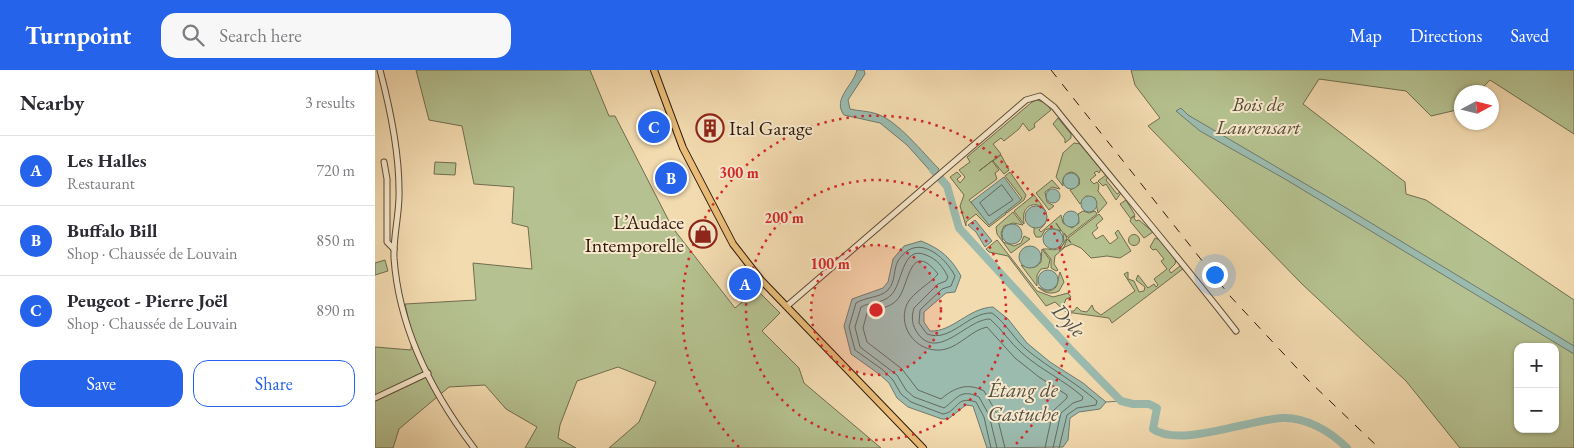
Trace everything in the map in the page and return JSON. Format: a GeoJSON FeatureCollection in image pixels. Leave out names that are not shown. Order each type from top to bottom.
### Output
{"type":"FeatureCollection","features":[{"type":"Feature","properties":{"kind":"main road"},"geometry":{"type":"LineString","coordinates":[[654,70],[683,148],[728,236],[750,268],[923,448]]}},
{"type":"Feature","properties":{"kind":"street"},"geometry":{"type":"LineString","coordinates":[[380,70],[399,167],[399,192],[394,249],[395,269],[408,332],[441,399],[474,448]]}},
{"type":"Feature","properties":{"kind":"street"},"geometry":{"type":"LineString","coordinates":[[787,306],[1026,100],[1035,96],[1045,98],[1186,266],[1236,331]]}},
{"type":"Feature","properties":{"kind":"street"},"geometry":{"type":"LineString","coordinates":[[383,162],[387,179],[387,242],[394,249]]}},
{"type":"Feature","properties":{"kind":"street"},"geometry":{"type":"LineString","coordinates":[[375,398],[428,373]]}},
{"type":"Feature","properties":{"kind":"green space"},"geometry":{"type":"Polygon","coordinates":[[[416,70],[590,70],[609,116],[615,116],[672,227],[735,308],[760,287],[759,285],[763,288],[760,293],[780,313],[762,331],[799,368],[804,383],[881,448],[609,448],[639,422],[656,382],[618,367],[577,381],[560,425],[558,438],[576,448],[525,448],[537,427],[506,409],[485,385],[449,387],[399,429],[393,448],[375,448],[375,347],[411,350],[412,335],[405,304],[476,300],[473,263],[532,269],[528,227],[512,223],[514,187],[474,184],[462,126],[429,120],[416,70]]]}},
{"type":"Feature","properties":{"kind":"green space","name":"Bois de Laurensart"},"geometry":{"type":"Polygon","coordinates":[[[1131,70],[1574,70],[1574,134],[1490,80],[1485,85],[1454,85],[1454,111],[1431,116],[1406,91],[1319,79],[1303,104],[1405,182],[1406,194],[1426,200],[1574,300],[1574,448],[1460,448],[1406,381],[1303,285],[1148,126],[1160,118],[1135,85],[1131,70]]]}},
{"type":"Feature","properties":{"kind":"green space"},"geometry":{"type":"Polygon","coordinates":[[[1037,100],[1046,103],[1051,110],[1034,124],[1035,127],[1029,131],[1023,123],[1019,129],[1004,141],[1001,138],[993,144],[1001,154],[979,171],[992,161],[999,170],[995,173],[997,179],[969,200],[989,224],[1005,212],[1006,214],[989,227],[976,214],[966,222],[966,226],[960,206],[964,195],[950,177],[957,172],[961,176],[957,179],[960,183],[965,177],[959,170],[970,162],[967,157],[1032,102],[1037,100]]]}},
{"type":"Feature","properties":{"kind":"green space"},"geometry":{"type":"Polygon","coordinates":[[[1058,118],[1071,134],[1071,138],[1065,143],[1065,139],[1053,124],[1058,118]]]}},
{"type":"Feature","properties":{"kind":"green space"},"geometry":{"type":"Polygon","coordinates":[[[1074,143],[1080,144],[1101,169],[1099,173],[1097,171],[1094,173],[1096,175],[1090,180],[1094,184],[1097,182],[1099,185],[1098,191],[1107,203],[1098,213],[1095,198],[1086,196],[1080,204],[1070,190],[1079,185],[1080,181],[1077,175],[1071,172],[1066,174],[1063,179],[1063,186],[1056,177],[1063,153],[1074,143]]]}},
{"type":"Feature","properties":{"kind":"green space"},"geometry":{"type":"Polygon","coordinates":[[[1001,155],[1009,170],[1004,174],[993,161],[1001,155]]]}},
{"type":"Feature","properties":{"kind":"green space"},"geometry":{"type":"Polygon","coordinates":[[[435,162],[456,163],[455,175],[434,174],[435,162]]]}},
{"type":"Feature","properties":{"kind":"green space"},"geometry":{"type":"Polygon","coordinates":[[[1010,172],[1026,195],[1024,200],[1007,213],[1022,198],[1005,176],[1010,172]]]}},
{"type":"Feature","properties":{"kind":"green space"},"geometry":{"type":"Polygon","coordinates":[[[1106,175],[1108,177],[1106,180],[1117,194],[1121,193],[1116,200],[1106,184],[1103,186],[1098,181],[1106,175]]]}},
{"type":"Feature","properties":{"kind":"green space"},"geometry":{"type":"Polygon","coordinates":[[[1052,180],[1060,189],[1052,187],[1045,192],[1047,202],[1054,206],[1049,210],[1036,193],[1052,180]]]}},
{"type":"Feature","properties":{"kind":"green space"},"geometry":{"type":"Polygon","coordinates":[[[1034,195],[1044,209],[1035,205],[1027,208],[1024,213],[1024,224],[1014,211],[1034,195]]]}},
{"type":"Feature","properties":{"kind":"green space"},"geometry":{"type":"Polygon","coordinates":[[[1126,200],[1135,215],[1131,218],[1135,216],[1136,221],[1139,220],[1153,232],[1144,238],[1130,221],[1131,219],[1120,204],[1126,200]]]}},
{"type":"Feature","properties":{"kind":"green space"},"geometry":{"type":"Polygon","coordinates":[[[1083,211],[1089,213],[1095,211],[1097,214],[1067,237],[1064,233],[1067,238],[1064,243],[1063,233],[1056,223],[1061,231],[1051,228],[1045,230],[1041,237],[1036,237],[1034,228],[1044,225],[1039,230],[1041,232],[1061,215],[1063,223],[1072,228],[1079,223],[1078,214],[1083,211]]]}},
{"type":"Feature","properties":{"kind":"green space"},"geometry":{"type":"Polygon","coordinates":[[[1013,212],[1023,225],[1013,223],[1004,226],[1001,233],[1003,242],[997,234],[996,227],[1013,212]]]}},
{"type":"Feature","properties":{"kind":"green space"},"geometry":{"type":"Polygon","coordinates":[[[1099,214],[1103,219],[1096,225],[1098,228],[1092,233],[1096,239],[1103,235],[1110,244],[1118,238],[1115,233],[1118,230],[1131,251],[1120,258],[1107,256],[1091,258],[1081,248],[1072,244],[1065,247],[1055,256],[1054,264],[1058,270],[1056,271],[1051,268],[1051,259],[1043,249],[1056,249],[1064,244],[1059,251],[1064,247],[1067,239],[1071,243],[1068,238],[1099,214]]]}},
{"type":"Feature","properties":{"kind":"green space"},"geometry":{"type":"Polygon","coordinates":[[[1134,234],[1140,240],[1134,246],[1128,240],[1134,234]]]}},
{"type":"Feature","properties":{"kind":"green space"},"geometry":{"type":"Polygon","coordinates":[[[1024,236],[1030,239],[1011,253],[1003,242],[1014,246],[1021,243],[1024,236]]]}},
{"type":"Feature","properties":{"kind":"green space"},"geometry":{"type":"Polygon","coordinates":[[[1155,238],[1160,240],[1176,259],[1175,264],[1169,270],[1171,273],[1180,266],[1184,268],[1112,323],[1109,318],[1066,312],[1055,302],[1046,306],[1008,256],[989,252],[986,249],[997,240],[1037,291],[1053,297],[1068,293],[1071,297],[1066,299],[1064,304],[1068,311],[1074,311],[1077,307],[1081,311],[1087,312],[1092,305],[1094,310],[1101,315],[1135,291],[1124,274],[1128,272],[1128,279],[1134,281],[1139,292],[1144,291],[1145,287],[1136,280],[1138,275],[1148,288],[1154,284],[1156,287],[1158,285],[1154,279],[1167,269],[1161,261],[1164,259],[1156,249],[1153,250],[1150,247],[1155,238]]]}},
{"type":"Feature","properties":{"kind":"green space"},"geometry":{"type":"Polygon","coordinates":[[[1042,249],[1050,260],[1048,268],[1041,269],[1037,275],[1037,286],[1021,265],[1032,268],[1039,265],[1042,249]]]}},
{"type":"Feature","properties":{"kind":"green space"},"geometry":{"type":"Polygon","coordinates":[[[385,260],[388,271],[375,275],[375,263],[385,260]]]}},
{"type":"Feature","properties":{"kind":"green space"},"geometry":{"type":"Polygon","coordinates":[[[1060,272],[1064,282],[1059,291],[1048,293],[1038,287],[1046,291],[1054,289],[1060,272]]]}},
{"type":"Feature","properties":{"kind":"water"},"geometry":{"type":"Polygon","coordinates":[[[857,70],[864,70],[865,74],[848,100],[850,109],[871,112],[893,123],[939,169],[933,174],[907,145],[880,123],[844,115],[840,103],[857,70]]]}},
{"type":"Feature","properties":{"kind":"water"},"geometry":{"type":"Polygon","coordinates":[[[1181,108],[1188,115],[1343,206],[1574,346],[1574,354],[1559,345],[1559,343],[1556,343],[1285,179],[1200,131],[1176,111],[1181,108]]]}},
{"type":"Feature","properties":{"kind":"water"},"geometry":{"type":"Polygon","coordinates":[[[1071,173],[1077,175],[1079,181],[1077,187],[1071,189],[1065,187],[1063,181],[1065,175],[1071,173]]]}},
{"type":"Feature","properties":{"kind":"water"},"geometry":{"type":"Polygon","coordinates":[[[1004,177],[1021,200],[989,225],[971,202],[1004,177]]]}},
{"type":"Feature","properties":{"kind":"water"},"geometry":{"type":"Polygon","coordinates":[[[1050,189],[1056,189],[1060,196],[1056,203],[1050,203],[1046,199],[1046,193],[1050,189]]]}},
{"type":"Feature","properties":{"kind":"water"},"geometry":{"type":"Polygon","coordinates":[[[1089,196],[1097,204],[1089,212],[1081,204],[1089,196]]]}},
{"type":"Feature","properties":{"kind":"water"},"geometry":{"type":"Polygon","coordinates":[[[1036,206],[1046,213],[1047,217],[1040,227],[1036,228],[1026,221],[1025,217],[1032,207],[1036,206]]]}},
{"type":"Feature","properties":{"kind":"water"},"geometry":{"type":"Polygon","coordinates":[[[1071,211],[1077,213],[1079,219],[1077,225],[1071,227],[1065,225],[1063,219],[1065,213],[1071,211]]]}},
{"type":"Feature","properties":{"kind":"water"},"geometry":{"type":"Polygon","coordinates":[[[975,220],[992,241],[985,247],[976,232],[968,225],[975,220]]]}},
{"type":"Feature","properties":{"kind":"water"},"geometry":{"type":"Polygon","coordinates":[[[1008,224],[1016,224],[1022,230],[1022,238],[1016,244],[1008,244],[1002,238],[1002,230],[1008,224]]]}},
{"type":"Feature","properties":{"kind":"water"},"geometry":{"type":"Polygon","coordinates":[[[1053,229],[1060,232],[1063,239],[1060,246],[1053,249],[1046,246],[1043,239],[1046,232],[1053,229]]]}},
{"type":"Feature","properties":{"kind":"water","name":"Étang de Gastuche"},"geometry":{"type":"Polygon","coordinates":[[[921,241],[945,255],[961,276],[955,292],[946,293],[924,312],[924,322],[930,331],[946,328],[976,311],[993,307],[1008,319],[1027,343],[1106,402],[1100,409],[1079,412],[1070,418],[1068,440],[1063,447],[987,448],[973,406],[966,405],[948,419],[942,419],[908,407],[897,398],[889,383],[851,354],[844,326],[852,299],[883,288],[888,282],[893,259],[904,246],[921,241]]]}},
{"type":"Feature","properties":{"kind":"water"},"geometry":{"type":"Polygon","coordinates":[[[1030,246],[1040,253],[1041,257],[1034,267],[1030,268],[1020,261],[1019,257],[1026,247],[1030,246]]]}},
{"type":"Feature","properties":{"kind":"water"},"geometry":{"type":"Polygon","coordinates":[[[1044,270],[1052,270],[1058,276],[1058,284],[1052,290],[1044,290],[1038,284],[1038,276],[1044,270]]]}},
{"type":"Feature","properties":{"kind":"waterway","name":"Dyle"},"geometry":{"type":"LineString","coordinates":[[933,170],[947,186],[959,228],[1070,349],[1121,401],[1133,404],[1149,404],[1157,408],[1153,429],[1165,434],[1179,436],[1268,420],[1291,418],[1317,426],[1347,448]]}},
{"type":"Feature","properties":{"kind":"waterway"},"geometry":{"type":"LineString","coordinates":[[1106,402],[1121,401]]}},
{"type":"Feature","properties":{"kind":"railway"},"geometry":{"type":"LineString","coordinates":[[1051,70],[1230,296],[1308,380],[1379,448]]}},
{"type":"Feature","properties":{"kind":"place","name":"Peugeot - Pierre Joël"},"geometry":{"type":"Point","coordinates":[654,127]}},
{"type":"Feature","properties":{"kind":"place","name":"Ital Garage"},"geometry":{"type":"Point","coordinates":[710,128]}},
{"type":"Feature","properties":{"kind":"place","name":"Buffalo Bill"},"geometry":{"type":"Point","coordinates":[671,178]}},
{"type":"Feature","properties":{"kind":"place","name":"L’Audace Intemporelle"},"geometry":{"type":"Point","coordinates":[703,234]}},
{"type":"Feature","properties":{"kind":"place","name":"Les Halles"},"geometry":{"type":"Point","coordinates":[745,284]}}]}
